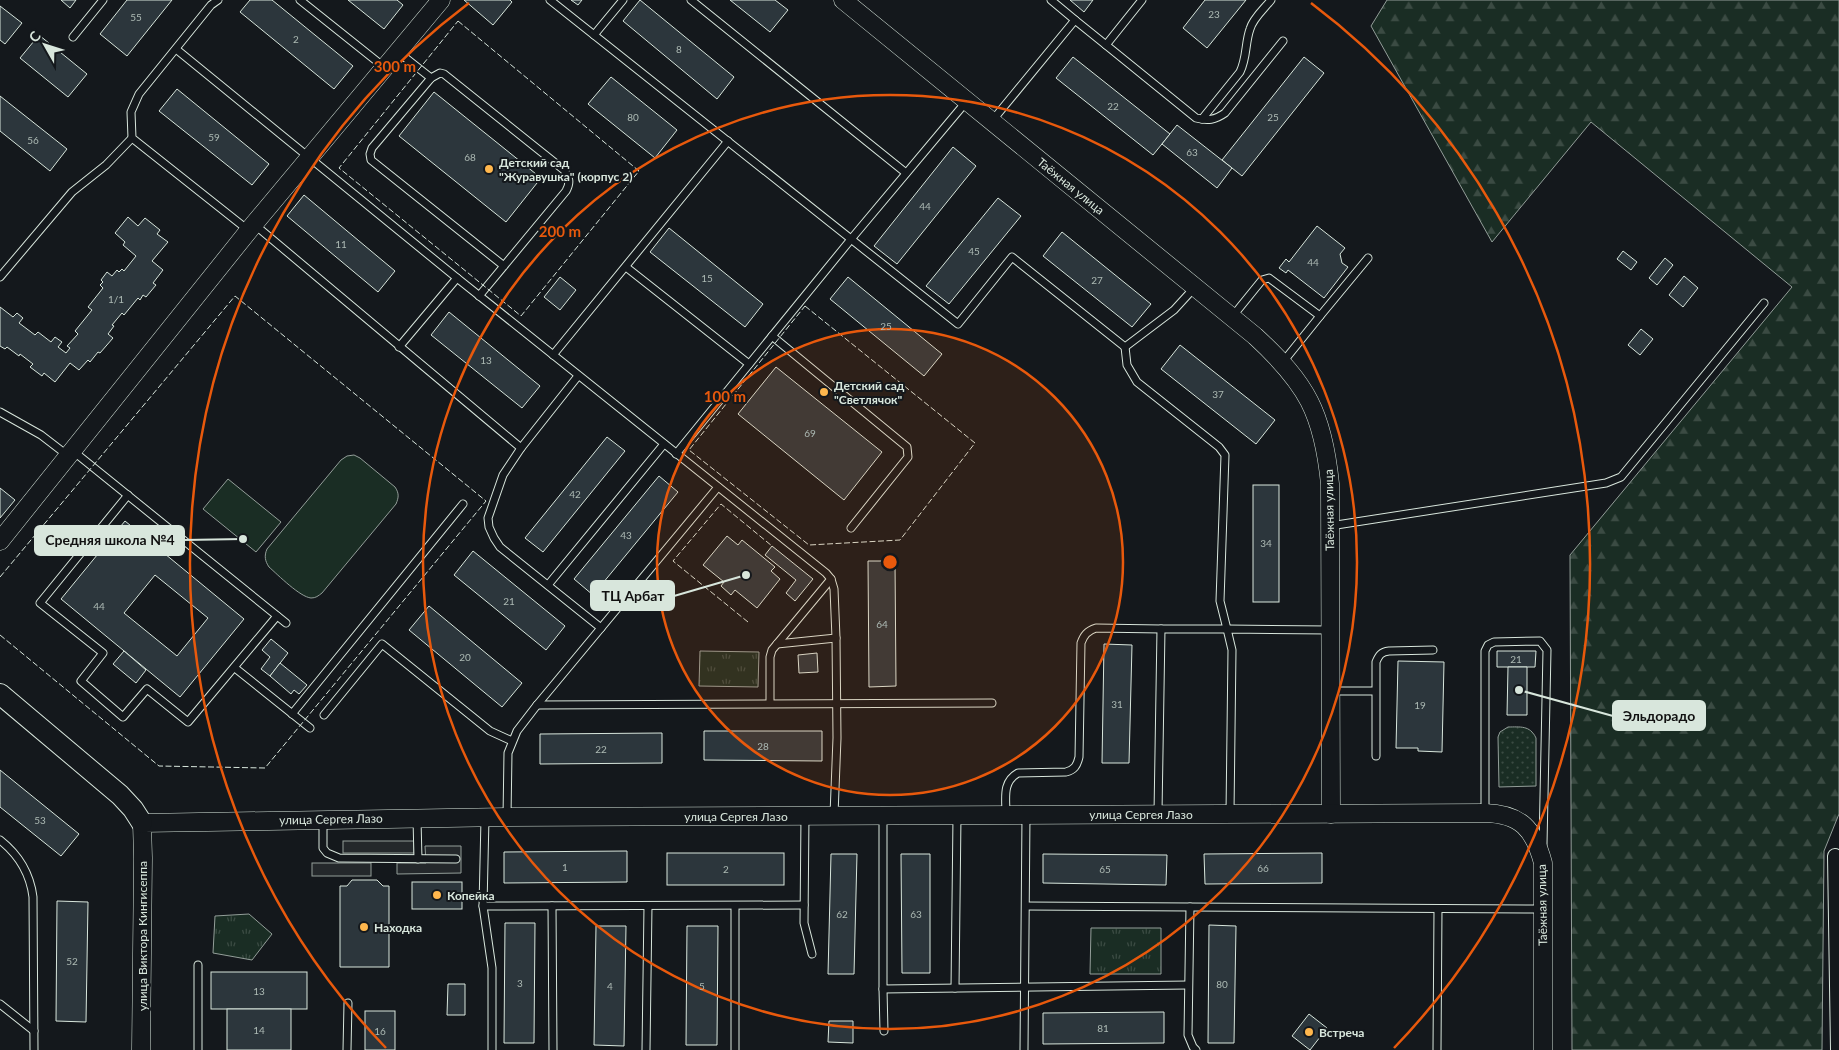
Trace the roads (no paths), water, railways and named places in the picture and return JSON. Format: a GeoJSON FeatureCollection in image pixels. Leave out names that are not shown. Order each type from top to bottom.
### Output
{"type":"FeatureCollection","features":[{"type":"Feature","properties":{"kind":"main road"},"geometry":{"type":"LineString","coordinates":[[0,694],[120,795],[133,809],[142,823]]}},
{"type":"Feature","properties":{"kind":"street"},"geometry":{"type":"LineString","coordinates":[[0,541],[309,157],[441,0]]}},
{"type":"Feature","properties":{"kind":"street","name":"Таёжная улица"},"geometry":{"type":"LineString","coordinates":[[843,0],[1256,336],[1283,363],[1308,397],[1318,419],[1326,450],[1330,484],[1331,814],[1485,813],[1511,817],[1524,825],[1536,841],[1543,863],[1543,1050]]}},
{"type":"Feature","properties":{"kind":"street","name":"улица Сергея Лазо"},"geometry":{"type":"LineString","coordinates":[[142,823],[507,817],[1331,814]]}},
{"type":"Feature","properties":{"kind":"street","name":"улица Виктора Кингисеппа"},"geometry":{"type":"LineString","coordinates":[[141,1050],[142,823]]}},
{"type":"Feature","properties":{"kind":"street"},"geometry":{"type":"LineString","coordinates":[[1834,856],[1838,1050]]}},
{"type":"Feature","properties":{"kind":"lane"},"geometry":{"type":"LineString","coordinates":[[73,37],[103,0]]}},
{"type":"Feature","properties":{"kind":"lane"},"geometry":{"type":"LineString","coordinates":[[204,0],[211,5]]}},
{"type":"Feature","properties":{"kind":"lane"},"geometry":{"type":"LineString","coordinates":[[0,278],[72,192],[106,165],[132,138],[131,112],[139,94],[211,5],[218,0]]}},
{"type":"Feature","properties":{"kind":"lane"},"geometry":{"type":"LineString","coordinates":[[300,0],[384,67]]}},
{"type":"Feature","properties":{"kind":"lane"},"geometry":{"type":"LineString","coordinates":[[550,0],[958,324],[1012,257],[1125,347],[1128,365],[1137,382],[1219,447],[1225,455],[1220,602],[1232,650],[1230,813]]}},
{"type":"Feature","properties":{"kind":"lane"},"geometry":{"type":"LineString","coordinates":[[594,35],[623,0]]}},
{"type":"Feature","properties":{"kind":"lane"},"geometry":{"type":"LineString","coordinates":[[691,0],[906,173]]}},
{"type":"Feature","properties":{"kind":"lane"},"geometry":{"type":"LineString","coordinates":[[1051,0],[1196,118],[1202,120],[1216,119],[1225,113],[1283,41]]}},
{"type":"Feature","properties":{"kind":"lane"},"geometry":{"type":"LineString","coordinates":[[1106,45],[1142,0]]}},
{"type":"Feature","properties":{"kind":"lane"},"geometry":{"type":"LineString","coordinates":[[1202,120],[1240,72],[1244,64],[1249,31],[1252,24],[1271,0]]}},
{"type":"Feature","properties":{"kind":"lane"},"geometry":{"type":"LineString","coordinates":[[992,122],[1076,20]]}},
{"type":"Feature","properties":{"kind":"lane"},"geometry":{"type":"LineString","coordinates":[[176,49],[578,376],[826,573],[831,579],[834,589],[836,638],[837,703],[834,815]]}},
{"type":"Feature","properties":{"kind":"lane"},"geometry":{"type":"LineString","coordinates":[[398,52],[431,78]]}},
{"type":"Feature","properties":{"kind":"lane"},"geometry":{"type":"LineString","coordinates":[[479,296],[504,266],[566,191],[570,185],[569,178],[564,170],[444,74],[440,73],[431,78],[372,148],[370,154],[372,160],[504,266]]}},
{"type":"Feature","properties":{"kind":"lane"},"geometry":{"type":"LineString","coordinates":[[676,454],[966,101]]}},
{"type":"Feature","properties":{"kind":"lane"},"geometry":{"type":"LineString","coordinates":[[132,138],[252,228],[520,448]]}},
{"type":"Feature","properties":{"kind":"lane"},"geometry":{"type":"LineString","coordinates":[[553,355],[728,142]]}},
{"type":"Feature","properties":{"kind":"lane"},"geometry":{"type":"LineString","coordinates":[[1283,363],[1368,258]]}},
{"type":"Feature","properties":{"kind":"lane"},"geometry":{"type":"LineString","coordinates":[[626,266],[749,364]]}},
{"type":"Feature","properties":{"kind":"lane"},"geometry":{"type":"LineString","coordinates":[[399,347],[457,278]]}},
{"type":"Feature","properties":{"kind":"lane"},"geometry":{"type":"LineString","coordinates":[[1232,317],[1262,280],[1270,278],[1320,316]]}},
{"type":"Feature","properties":{"kind":"lane"},"geometry":{"type":"LineString","coordinates":[[1125,347],[1174,310],[1195,287]]}},
{"type":"Feature","properties":{"kind":"lane"},"geometry":{"type":"LineString","coordinates":[[1330,526],[1606,483],[1621,477],[1764,303]]}},
{"type":"Feature","properties":{"kind":"lane"},"geometry":{"type":"LineString","coordinates":[[772,336],[907,447],[908,457],[851,528]]}},
{"type":"Feature","properties":{"kind":"lane"},"geometry":{"type":"LineString","coordinates":[[578,376],[520,448],[503,475],[488,518],[489,527],[500,547],[601,628]]}},
{"type":"Feature","properties":{"kind":"lane"},"geometry":{"type":"LineString","coordinates":[[0,412],[71,454],[128,495],[286,623]]}},
{"type":"Feature","properties":{"kind":"lane"},"geometry":{"type":"LineString","coordinates":[[548,585],[664,444]]}},
{"type":"Feature","properties":{"kind":"lane"},"geometry":{"type":"LineString","coordinates":[[507,817],[508,761],[512,742],[517,731],[718,487]]}},
{"type":"Feature","properties":{"kind":"lane"},"geometry":{"type":"LineString","coordinates":[[128,495],[40,603],[103,654],[81,681],[123,717],[147,689],[188,722],[277,616]]}},
{"type":"Feature","properties":{"kind":"lane"},"geometry":{"type":"LineString","coordinates":[[292,714],[463,504]]}},
{"type":"Feature","properties":{"kind":"lane"},"geometry":{"type":"LineString","coordinates":[[770,703],[770,657],[772,650],[831,579]]}},
{"type":"Feature","properties":{"kind":"lane"},"geometry":{"type":"LineString","coordinates":[[1006,814],[1006,788],[1012,776],[1018,773],[1066,772],[1072,770],[1077,765],[1079,758],[1081,643],[1088,630],[1096,628],[1331,630]]}},
{"type":"Feature","properties":{"kind":"lane"},"geometry":{"type":"LineString","coordinates":[[1158,814],[1161,629]]}},
{"type":"Feature","properties":{"kind":"lane"},"geometry":{"type":"LineString","coordinates":[[777,644],[836,638]]}},
{"type":"Feature","properties":{"kind":"lane"},"geometry":{"type":"LineString","coordinates":[[1485,813],[1485,651],[1488,645],[1494,642],[1540,641],[1547,650],[1543,863]]}},
{"type":"Feature","properties":{"kind":"lane"},"geometry":{"type":"LineString","coordinates":[[324,715],[382,644],[490,730],[512,742]]}},
{"type":"Feature","properties":{"kind":"lane"},"geometry":{"type":"LineString","coordinates":[[1376,756],[1375,691],[1378,656],[1383,652],[1433,650]]}},
{"type":"Feature","properties":{"kind":"lane"},"geometry":{"type":"LineString","coordinates":[[235,668],[310,728]]}},
{"type":"Feature","properties":{"kind":"lane"},"geometry":{"type":"LineString","coordinates":[[1331,691],[1375,691]]}},
{"type":"Feature","properties":{"kind":"lane"},"geometry":{"type":"LineString","coordinates":[[537,705],[992,703]]}},
{"type":"Feature","properties":{"kind":"lane"},"geometry":{"type":"LineString","coordinates":[[955,988],[957,814]]}},
{"type":"Feature","properties":{"kind":"lane"},"geometry":{"type":"LineString","coordinates":[[1024,1050],[1026,814]]}},
{"type":"Feature","properties":{"kind":"lane"},"geometry":{"type":"LineString","coordinates":[[805,815],[804,923],[812,954]]}},
{"type":"Feature","properties":{"kind":"lane"},"geometry":{"type":"LineString","coordinates":[[883,815],[884,1031]]}},
{"type":"Feature","properties":{"kind":"lane"},"geometry":{"type":"LineString","coordinates":[[417,818],[418,858]]}},
{"type":"Feature","properties":{"kind":"lane"},"geometry":{"type":"LineString","coordinates":[[485,818],[483,906],[492,968],[492,1050]]}},
{"type":"Feature","properties":{"kind":"lane"},"geometry":{"type":"LineString","coordinates":[[323,820],[323,848],[332,857],[456,858]]}},
{"type":"Feature","properties":{"kind":"lane"},"geometry":{"type":"LineString","coordinates":[[0,840],[16,854],[31,883],[33,897],[34,1050]]}},
{"type":"Feature","properties":{"kind":"lane"},"geometry":{"type":"LineString","coordinates":[[483,906],[804,905]]}},
{"type":"Feature","properties":{"kind":"lane"},"geometry":{"type":"LineString","coordinates":[[552,906],[553,1050]]}},
{"type":"Feature","properties":{"kind":"lane"},"geometry":{"type":"LineString","coordinates":[[646,1050],[648,906]]}},
{"type":"Feature","properties":{"kind":"lane"},"geometry":{"type":"LineString","coordinates":[[735,906],[735,1050]]}},
{"type":"Feature","properties":{"kind":"lane"},"geometry":{"type":"LineString","coordinates":[[1026,906],[1543,909]]}},
{"type":"Feature","properties":{"kind":"lane"},"geometry":{"type":"LineString","coordinates":[[1190,907],[1188,1034],[1196,1050]]}},
{"type":"Feature","properties":{"kind":"lane"},"geometry":{"type":"LineString","coordinates":[[1437,1050],[1438,909]]}},
{"type":"Feature","properties":{"kind":"lane"},"geometry":{"type":"LineString","coordinates":[[198,965],[198,1050]]}},
{"type":"Feature","properties":{"kind":"lane"},"geometry":{"type":"LineString","coordinates":[[883,989],[1188,985]]}},
{"type":"Feature","properties":{"kind":"lane"},"geometry":{"type":"LineString","coordinates":[[347,1050],[348,1003]]}},
{"type":"Feature","properties":{"kind":"lane"},"geometry":{"type":"LineString","coordinates":[[0,1004],[34,1031]]}},
{"type":"Feature","properties":{"kind":"place","name":"Детский сад \"Журавушка\" (корпус 2)"},"geometry":{"type":"Point","coordinates":[489,169]}},
{"type":"Feature","properties":{"kind":"place","name":"Детский сад \"Светлячок\""},"geometry":{"type":"Point","coordinates":[824,392]}},
{"type":"Feature","properties":{"kind":"place","name":"Средняя школа №4"},"geometry":{"type":"Point","coordinates":[243,539]}},
{"type":"Feature","properties":{"kind":"place","name":"ТЦ Арбат"},"geometry":{"type":"Point","coordinates":[746,575]}},
{"type":"Feature","properties":{"kind":"place","name":"Эльдорадо"},"geometry":{"type":"Point","coordinates":[1519,690]}},
{"type":"Feature","properties":{"kind":"place","name":"Копейка"},"geometry":{"type":"Point","coordinates":[437,895]}},
{"type":"Feature","properties":{"kind":"place","name":"Находка"},"geometry":{"type":"Point","coordinates":[364,927]}},
{"type":"Feature","properties":{"kind":"place","name":"Встреча"},"geometry":{"type":"Point","coordinates":[1309,1032]}}]}
